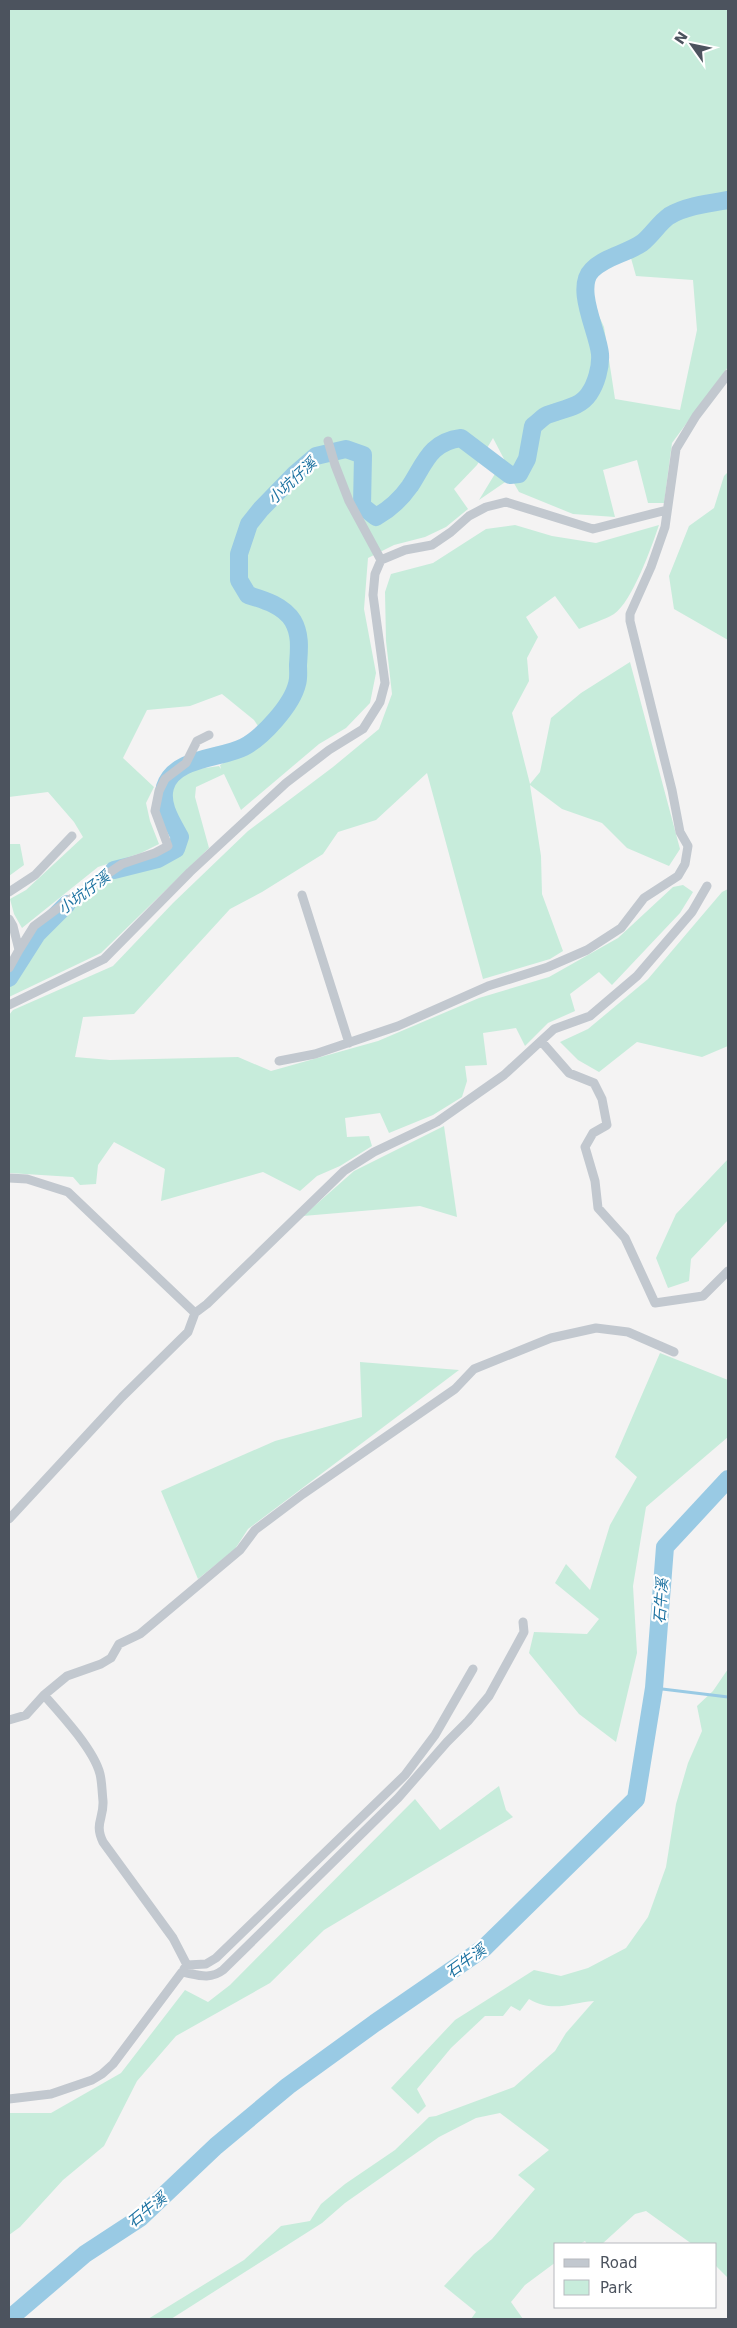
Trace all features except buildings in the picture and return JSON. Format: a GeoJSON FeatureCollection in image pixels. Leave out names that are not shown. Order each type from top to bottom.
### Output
{"type":"FeatureCollection","features":[{"type":"Feature","properties":{"kind":"street"},"geometry":{"type":"LineString","coordinates":[[279,1061],[315,1054],[398,1026],[488,986],[548,967],[587,950],[621,928],[644,898],[678,876],[684,864],[688,846],[680,832],[672,790],[630,621],[630,614],[651,567],[664,527],[676,448],[696,416],[728,374]]}},
{"type":"Feature","properties":{"kind":"street"},"geometry":{"type":"LineString","coordinates":[[328,443],[349,501],[381,560]]}},
{"type":"Feature","properties":{"kind":"street"},"geometry":{"type":"LineString","coordinates":[[9,1005],[104,959],[122,944],[190,872],[273,795],[329,750],[363,729],[380,702],[385,683],[373,595],[375,574],[381,560],[405,550],[432,545],[469,516],[486,507],[506,502],[593,529],[667,510]]}},
{"type":"Feature","properties":{"kind":"street"},"geometry":{"type":"LineString","coordinates":[[9,968],[34,926],[122,864],[156,853],[168,846],[155,811],[159,792],[165,779],[186,763],[197,741],[210,735]]}},
{"type":"Feature","properties":{"kind":"street"},"geometry":{"type":"LineString","coordinates":[[9,892],[35,875],[72,836]]}},
{"type":"Feature","properties":{"kind":"street"},"geometry":{"type":"LineString","coordinates":[[9,1519],[122,1397],[188,1332],[196,1313],[344,1170],[374,1152],[437,1122],[504,1075],[554,1029],[590,1016],[636,976],[692,912],[707,886]]}},
{"type":"Feature","properties":{"kind":"street"},"geometry":{"type":"LineString","coordinates":[[302,895],[349,1042]]}},
{"type":"Feature","properties":{"kind":"street"},"geometry":{"type":"LineString","coordinates":[[9,919],[13,926],[19,950]]}},
{"type":"Feature","properties":{"kind":"street"},"geometry":{"type":"LineString","coordinates":[[541,1041],[569,1073],[594,1083],[602,1098],[607,1125],[593,1133],[585,1147],[596,1180],[598,1208],[624,1238],[654,1303],[703,1296],[728,1271]]}},
{"type":"Feature","properties":{"kind":"street"},"geometry":{"type":"LineString","coordinates":[[9,1178],[27,1179],[68,1192],[196,1313]]}},
{"type":"Feature","properties":{"kind":"street"},"geometry":{"type":"LineString","coordinates":[[9,1720],[26,1715],[44,1694],[67,1676],[100,1664],[110,1658],[119,1644],[140,1634],[240,1550],[255,1530],[455,1389],[474,1369],[551,1338],[596,1328],[628,1332],[674,1352]]}},
{"type":"Feature","properties":{"kind":"street"},"geometry":{"type":"LineString","coordinates":[[44,1694],[92,1756],[100,1773],[103,1803],[98,1831],[103,1842],[173,1938],[185,1968],[205,1977],[215,1976],[398,1798],[489,1696],[524,1632],[523,1622]]}},
{"type":"Feature","properties":{"kind":"street"},"geometry":{"type":"LineString","coordinates":[[9,2100],[51,2094],[92,2080],[113,2064],[185,1968],[206,1964],[216,1958],[405,1776],[435,1735],[473,1669]]}},
{"type":"Feature","properties":{"kind":"green space"},"geometry":{"type":"Polygon","coordinates":[[[9,9],[728,9],[728,367],[672,443],[664,503],[648,503],[637,460],[603,470],[615,517],[573,514],[519,492],[511,478],[479,500],[504,459],[493,438],[477,465],[454,489],[468,509],[446,527],[425,537],[394,545],[368,558],[364,609],[376,673],[370,703],[346,728],[319,744],[241,810],[224,774],[196,787],[195,797],[209,848],[101,953],[9,997],[9,977],[42,929],[101,885],[124,872],[154,859],[173,855],[177,846],[163,806],[165,794],[173,784],[191,770],[219,766],[221,769],[220,765],[236,756],[264,735],[254,720],[222,694],[190,706],[147,710],[123,758],[154,787],[146,803],[150,821],[159,844],[141,853],[98,867],[22,928],[14,914],[10,899],[26,890],[83,837],[74,822],[48,792],[9,797],[9,9]],[[627,244],[584,283],[604,327],[615,399],[680,410],[697,330],[693,280],[636,276],[627,244]]]}},
{"type":"Feature","properties":{"kind":"green space"},"geometry":{"type":"Polygon","coordinates":[[[728,472],[728,640],[674,609],[669,576],[689,526],[714,508],[724,476],[728,472]]]}},
{"type":"Feature","properties":{"kind":"green space"},"geometry":{"type":"Polygon","coordinates":[[[515,525],[552,536],[596,543],[659,525],[628,598],[614,614],[579,629],[555,596],[526,617],[538,637],[527,658],[529,681],[512,713],[530,784],[540,772],[551,718],[581,693],[630,662],[680,849],[669,866],[627,848],[602,823],[562,809],[530,785],[541,856],[542,894],[563,951],[550,959],[483,979],[427,773],[376,820],[338,832],[323,854],[262,892],[230,909],[134,1014],[83,1017],[75,1057],[110,1060],[238,1057],[271,1071],[378,1041],[479,998],[549,977],[618,938],[673,887],[683,885],[693,892],[680,913],[612,985],[599,972],[570,994],[575,1011],[548,1023],[525,1046],[516,1028],[483,1033],[487,1065],[465,1066],[467,1081],[462,1097],[433,1115],[389,1133],[380,1113],[345,1118],[347,1137],[369,1136],[372,1146],[340,1166],[317,1176],[300,1191],[263,1172],[161,1201],[165,1169],[114,1142],[98,1165],[96,1184],[80,1185],[73,1177],[9,1173],[9,1015],[13,1010],[113,966],[173,903],[248,831],[333,767],[379,729],[392,694],[386,641],[385,592],[391,574],[433,563],[486,529],[515,525]]]}},
{"type":"Feature","properties":{"kind":"green space"},"geometry":{"type":"Polygon","coordinates":[[[9,844],[20,844],[24,865],[9,876],[9,844]]]}},
{"type":"Feature","properties":{"kind":"green space"},"geometry":{"type":"Polygon","coordinates":[[[728,889],[728,1046],[702,1057],[637,1042],[599,1072],[578,1060],[560,1042],[588,1029],[648,979],[722,892],[728,889]]]}},
{"type":"Feature","properties":{"kind":"green space"},"geometry":{"type":"Polygon","coordinates":[[[444,1126],[457,1217],[420,1206],[303,1216],[354,1171],[444,1126]]]}},
{"type":"Feature","properties":{"kind":"green space"},"geometry":{"type":"Polygon","coordinates":[[[728,1159],[728,1220],[691,1259],[689,1281],[668,1288],[656,1258],[676,1214],[728,1159]]]}},
{"type":"Feature","properties":{"kind":"green space"},"geometry":{"type":"Polygon","coordinates":[[[660,1353],[728,1380],[728,1437],[646,1507],[633,1586],[637,1653],[616,1742],[579,1714],[529,1653],[534,1632],[587,1634],[599,1619],[555,1583],[566,1564],[590,1590],[610,1525],[637,1477],[615,1457],[660,1353]]]}},
{"type":"Feature","properties":{"kind":"green space"},"geometry":{"type":"Polygon","coordinates":[[[360,1362],[459,1370],[248,1529],[235,1549],[198,1579],[161,1491],[275,1441],[362,1417],[360,1362]]]}},
{"type":"Feature","properties":{"kind":"green space"},"geometry":{"type":"Polygon","coordinates":[[[728,1669],[728,2278],[717,2267],[717,2243],[691,2243],[646,2211],[635,2214],[603,2243],[586,2243],[585,2241],[582,2243],[554,2243],[554,2263],[525,2285],[511,2302],[523,2319],[471,2319],[476,2312],[444,2286],[474,2254],[492,2239],[535,2189],[518,2175],[549,2150],[500,2113],[476,2118],[439,2137],[345,2203],[322,2223],[171,2319],[148,2319],[244,2260],[281,2226],[310,2221],[321,2204],[345,2184],[395,2150],[429,2117],[514,2087],[555,2051],[566,2033],[594,2001],[561,2006],[546,2006],[529,1999],[520,2011],[511,2006],[503,2016],[485,2016],[451,2048],[417,2089],[426,2106],[418,2114],[391,2088],[455,2020],[534,1970],[561,1976],[588,1968],[626,1948],[648,1917],[666,1867],[676,1804],[688,1763],[702,1731],[697,1706],[713,1691],[728,1669]]]}},
{"type":"Feature","properties":{"kind":"green space"},"geometry":{"type":"Polygon","coordinates":[[[499,1786],[506,1810],[513,1817],[324,1930],[270,1983],[176,2036],[137,2081],[104,2146],[63,2180],[20,2227],[9,2235],[9,2113],[51,2113],[121,2073],[185,1990],[208,2002],[230,1985],[415,1799],[440,1830],[499,1786]]]}},
{"type":"Feature","properties":{"kind":"waterway","name":"小坑仔溪"},"geometry":{"type":"LineString","coordinates":[[114,870],[158,859],[176,849],[180,837],[170,819],[164,800],[165,787],[170,777],[188,764],[234,751],[252,742],[276,720],[294,692],[298,679],[299,648],[296,626],[285,611],[267,601],[248,595],[239,580],[239,554],[249,524],[261,509],[295,474],[316,456],[346,449],[363,455],[362,506],[376,517],[391,507],[403,495],[435,449],[451,440],[461,438],[510,475],[519,474],[527,459],[533,426],[545,416],[580,403],[592,390],[596,380],[600,364],[600,354],[588,310],[585,288],[587,278],[592,270],[603,261],[642,243],[669,216],[698,205],[728,200]]}},
{"type":"Feature","properties":{"kind":"waterway","name":"小坑仔溪"},"geometry":{"type":"LineString","coordinates":[[9,978],[37,934],[67,904]]}},
{"type":"Feature","properties":{"kind":"waterway","name":"石牛溪"},"geometry":{"type":"LineString","coordinates":[[9,2319],[85,2254],[140,2218],[216,2146],[288,2086],[484,1948],[636,1799],[654,1688],[665,1547],[728,1479]]}},
{"type":"Feature","properties":{"kind":"waterway"},"geometry":{"type":"LineString","coordinates":[[654,1688],[728,1697]]}}]}
